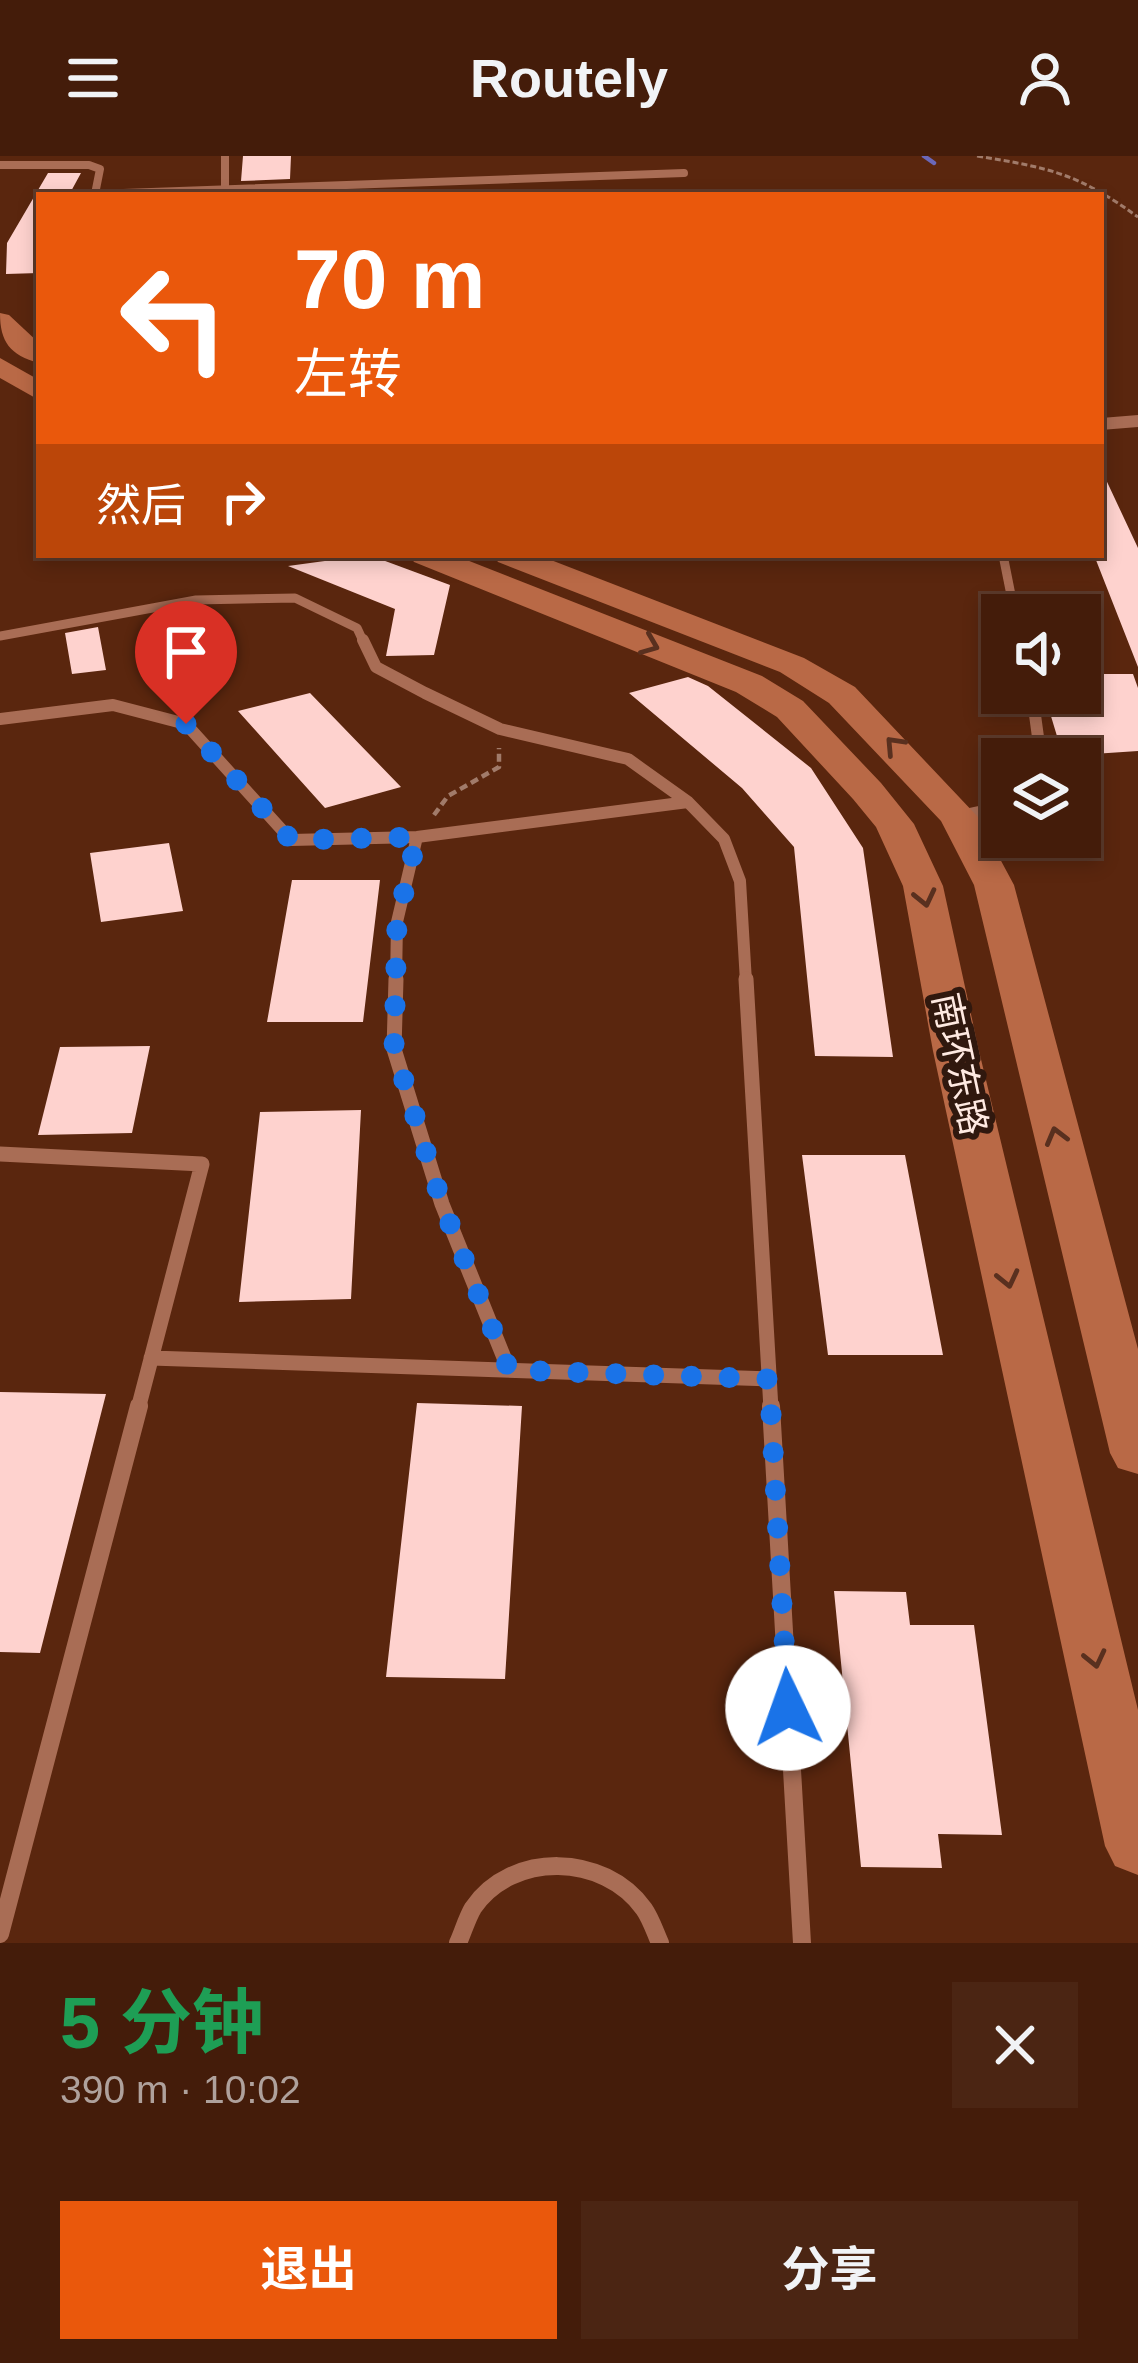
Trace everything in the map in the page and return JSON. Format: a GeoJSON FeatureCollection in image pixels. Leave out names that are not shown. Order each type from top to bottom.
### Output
{"type":"FeatureCollection","features":[{"type":"Feature","properties":{"kind":"highway"},"geometry":{"type":"LineString","coordinates":[[0,321],[14,339],[36,353]]}},
{"type":"Feature","properties":{"kind":"highway"},"geometry":{"type":"LineString","coordinates":[[0,366],[36,390]]}},
{"type":"Feature","properties":{"kind":"highway","name":"南环东路"},"geometry":{"type":"LineString","coordinates":[[432,558],[749,684],[804,723],[894,824],[923,886],[956,1052],[1138,1846]]}},
{"type":"Feature","properties":{"kind":"highway","name":"南环东路"},"geometry":{"type":"LineString","coordinates":[[516,558],[792,665],[842,694],[958,816],[994,885],[1138,1453]]}},
{"type":"Feature","properties":{"kind":"street"},"geometry":{"type":"LineString","coordinates":[[1104,424],[1138,421]]}},
{"type":"Feature","properties":{"kind":"lane"},"geometry":{"type":"LineString","coordinates":[[225,156],[225,189]]}},
{"type":"Feature","properties":{"kind":"lane"},"geometry":{"type":"LineString","coordinates":[[0,159],[89,164],[100,170],[95,192]]}},
{"type":"Feature","properties":{"kind":"lane"},"geometry":{"type":"LineString","coordinates":[[206,192],[684,173]]}},
{"type":"Feature","properties":{"kind":"lane"},"geometry":{"type":"LineString","coordinates":[[1004,558],[1011,594]]}},
{"type":"Feature","properties":{"kind":"lane"},"geometry":{"type":"LineString","coordinates":[[0,636],[196,600],[295,598],[357,628],[376,667],[500,729],[628,760],[688,802],[724,839],[740,881],[802,1943]]}},
{"type":"Feature","properties":{"kind":"lane"},"geometry":{"type":"LineString","coordinates":[[0,719],[112,705],[186,724],[291,840],[417,837],[688,802]]}},
{"type":"Feature","properties":{"kind":"lane"},"geometry":{"type":"LineString","coordinates":[[958,816],[981,811]]}},
{"type":"Feature","properties":{"kind":"lane"},"geometry":{"type":"LineString","coordinates":[[417,837],[397,922],[394,1048],[442,1204],[509,1370]]}},
{"type":"Feature","properties":{"kind":"lane"},"geometry":{"type":"LineString","coordinates":[[0,1154],[202,1164],[0,1934]]}},
{"type":"Feature","properties":{"kind":"lane"},"geometry":{"type":"LineString","coordinates":[[151,1358],[769,1379]]}},
{"type":"Feature","properties":{"kind":"lane"},"geometry":{"type":"LineString","coordinates":[[458,1943],[463,1923],[480,1897],[506,1878],[537,1866],[569,1864],[600,1872],[627,1888],[647,1912],[659,1943]]}},
{"type":"Feature","properties":{"kind":"path"},"geometry":{"type":"LineString","coordinates":[[977,156],[1060,170],[1104,192]]}},
{"type":"Feature","properties":{"kind":"path"},"geometry":{"type":"LineString","coordinates":[[1104,192],[1138,217]]}},
{"type":"Feature","properties":{"kind":"path"},"geometry":{"type":"LineString","coordinates":[[417,837],[448,796],[499,767],[500,729]]}},
{"type":"Feature","properties":{"kind":"building"},"geometry":{"type":"Polygon","coordinates":[[[243,156],[291,156],[290,179],[241,181],[243,156]]]}},
{"type":"Feature","properties":{"kind":"building"},"geometry":{"type":"Polygon","coordinates":[[[48,173],[81,173],[71,192],[37,192],[48,173]]]}},
{"type":"Feature","properties":{"kind":"building"},"geometry":{"type":"Polygon","coordinates":[[[36,193],[36,273],[6,274],[7,243],[36,193]]]}},
{"type":"Feature","properties":{"kind":"building"},"geometry":{"type":"Polygon","coordinates":[[[1104,475],[1138,548],[1138,667],[1095,558],[1104,558],[1104,475]]]}},
{"type":"Feature","properties":{"kind":"building"},"geometry":{"type":"Polygon","coordinates":[[[377,558],[450,585],[434,655],[386,656],[395,609],[288,566],[377,558]]]}},
{"type":"Feature","properties":{"kind":"building"},"geometry":{"type":"Polygon","coordinates":[[[98,627],[106,670],[72,674],[65,633],[98,627]]]}},
{"type":"Feature","properties":{"kind":"building"},"geometry":{"type":"Polygon","coordinates":[[[1101,674],[1133,674],[1138,688],[1138,751],[1101,753],[1101,738],[1058,738],[1050,714],[1101,714],[1101,674]]]}},
{"type":"Feature","properties":{"kind":"building"},"geometry":{"type":"Polygon","coordinates":[[[688,677],[708,686],[811,768],[863,848],[893,1057],[815,1056],[794,847],[742,788],[629,693],[688,677]]]}},
{"type":"Feature","properties":{"kind":"building"},"geometry":{"type":"Polygon","coordinates":[[[310,693],[401,787],[325,808],[238,711],[310,693]]]}},
{"type":"Feature","properties":{"kind":"building"},"geometry":{"type":"Polygon","coordinates":[[[169,843],[183,911],[101,922],[90,853],[169,843]]]}},
{"type":"Feature","properties":{"kind":"building"},"geometry":{"type":"Polygon","coordinates":[[[292,880],[380,880],[363,1022],[267,1022],[292,880]]]}},
{"type":"Feature","properties":{"kind":"building"},"geometry":{"type":"Polygon","coordinates":[[[150,1046],[132,1133],[38,1135],[60,1047],[150,1046]]]}},
{"type":"Feature","properties":{"kind":"building"},"geometry":{"type":"Polygon","coordinates":[[[361,1110],[351,1299],[239,1302],[260,1112],[361,1110]]]}},
{"type":"Feature","properties":{"kind":"building"},"geometry":{"type":"Polygon","coordinates":[[[802,1155],[905,1155],[943,1355],[828,1355],[802,1155]]]}},
{"type":"Feature","properties":{"kind":"building"},"geometry":{"type":"Polygon","coordinates":[[[0,1392],[106,1394],[40,1653],[0,1652],[0,1392]]]}},
{"type":"Feature","properties":{"kind":"building"},"geometry":{"type":"Polygon","coordinates":[[[417,1403],[522,1406],[505,1679],[386,1677],[417,1403]]]}},
{"type":"Feature","properties":{"kind":"building"},"geometry":{"type":"Polygon","coordinates":[[[834,1591],[906,1592],[910,1625],[974,1625],[1002,1835],[938,1834],[942,1868],[861,1867],[834,1591]]]}},
{"type":"Feature","properties":{"kind":"waterway"},"geometry":{"type":"LineString","coordinates":[[924,156],[934,163]]}},
{"type":"Feature","properties":{"kind":"route"},"geometry":{"type":"LineString","coordinates":[[186,724],[291,840],[417,837],[397,922],[394,1048],[442,1204],[509,1370],[769,1379],[788,1708]]}}]}
